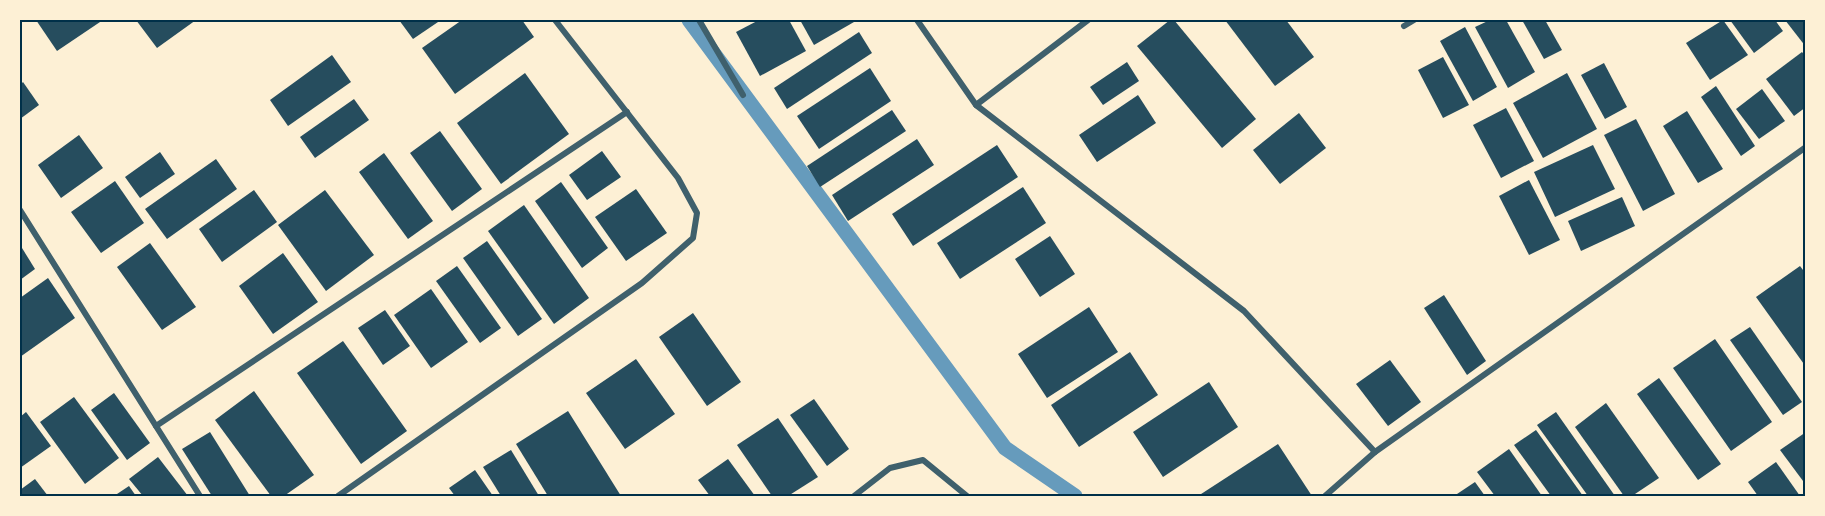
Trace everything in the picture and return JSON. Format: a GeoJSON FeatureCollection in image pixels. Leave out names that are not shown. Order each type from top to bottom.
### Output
{"type":"FeatureCollection","features":[{"type":"Feature","properties":{"kind":"street"},"geometry":{"type":"LineString","coordinates":[[338,496],[642,283],[693,238],[697,213],[678,178],[555,20]]}},
{"type":"Feature","properties":{"kind":"street"},"geometry":{"type":"LineString","coordinates":[[699,20],[743,95]]}},
{"type":"Feature","properties":{"kind":"street"},"geometry":{"type":"LineString","coordinates":[[917,20],[976,105],[1244,311],[1374,452]]}},
{"type":"Feature","properties":{"kind":"street"},"geometry":{"type":"LineString","coordinates":[[976,105],[1088,20]]}},
{"type":"Feature","properties":{"kind":"street"},"geometry":{"type":"LineString","coordinates":[[1404,26],[1414,20]]}},
{"type":"Feature","properties":{"kind":"street"},"geometry":{"type":"LineString","coordinates":[[156,426],[627,112]]}},
{"type":"Feature","properties":{"kind":"street"},"geometry":{"type":"LineString","coordinates":[[1325,496],[1374,452],[1806,147]]}},
{"type":"Feature","properties":{"kind":"street"},"geometry":{"type":"LineString","coordinates":[[20,210],[200,496]]}},
{"type":"Feature","properties":{"kind":"street"},"geometry":{"type":"LineString","coordinates":[[854,496],[890,468],[923,460],[967,496]]}},
{"type":"Feature","properties":{"kind":"building"},"geometry":{"type":"Polygon","coordinates":[[[36,20],[103,20],[57,51],[36,20]]]}},
{"type":"Feature","properties":{"kind":"building"},"geometry":{"type":"Polygon","coordinates":[[[136,20],[196,20],[157,48],[136,20]]]}},
{"type":"Feature","properties":{"kind":"building"},"geometry":{"type":"Polygon","coordinates":[[[399,20],[441,20],[413,39],[399,20]]]}},
{"type":"Feature","properties":{"kind":"building"},"geometry":{"type":"Polygon","coordinates":[[[462,20],[522,20],[534,37],[455,94],[422,48],[462,20]]]}},
{"type":"Feature","properties":{"kind":"building"},"geometry":{"type":"Polygon","coordinates":[[[759,20],[789,20],[806,51],[760,76],[736,32],[759,20]]]}},
{"type":"Feature","properties":{"kind":"building"},"geometry":{"type":"Polygon","coordinates":[[[800,20],[852,20],[854,22],[814,45],[800,20]]]}},
{"type":"Feature","properties":{"kind":"building"},"geometry":{"type":"Polygon","coordinates":[[[1170,20],[1174,20],[1256,119],[1222,148],[1137,46],[1170,20]]]}},
{"type":"Feature","properties":{"kind":"building"},"geometry":{"type":"Polygon","coordinates":[[[1225,20],[1286,20],[1314,57],[1275,86],[1225,20]]]}},
{"type":"Feature","properties":{"kind":"building"},"geometry":{"type":"Polygon","coordinates":[[[1490,20],[1506,20],[1535,72],[1508,88],[1475,27],[1490,20]]]}},
{"type":"Feature","properties":{"kind":"building"},"geometry":{"type":"Polygon","coordinates":[[[1522,20],[1545,20],[1562,50],[1544,59],[1522,20]]]}},
{"type":"Feature","properties":{"kind":"building"},"geometry":{"type":"Polygon","coordinates":[[[1723,20],[1748,55],[1710,80],[1686,43],[1723,20]]]}},
{"type":"Feature","properties":{"kind":"building"},"geometry":{"type":"Polygon","coordinates":[[[1730,20],[1775,20],[1783,31],[1754,53],[1730,20]]]}},
{"type":"Feature","properties":{"kind":"building"},"geometry":{"type":"Polygon","coordinates":[[[1785,20],[1806,20],[1806,47],[1785,20]]]}},
{"type":"Feature","properties":{"kind":"building"},"geometry":{"type":"Polygon","coordinates":[[[1465,27],[1497,87],[1473,101],[1440,41],[1465,27]]]}},
{"type":"Feature","properties":{"kind":"building"},"geometry":{"type":"Polygon","coordinates":[[[859,32],[872,53],[787,109],[774,88],[859,32]]]}},
{"type":"Feature","properties":{"kind":"building"},"geometry":{"type":"Polygon","coordinates":[[[1802,52],[1806,57],[1806,107],[1794,116],[1766,79],[1802,52]]]}},
{"type":"Feature","properties":{"kind":"building"},"geometry":{"type":"Polygon","coordinates":[[[332,55],[351,82],[288,126],[270,100],[332,55]]]}},
{"type":"Feature","properties":{"kind":"building"},"geometry":{"type":"Polygon","coordinates":[[[1443,57],[1469,105],[1443,118],[1418,70],[1443,57]]]}},
{"type":"Feature","properties":{"kind":"building"},"geometry":{"type":"Polygon","coordinates":[[[1127,62],[1139,81],[1103,105],[1090,87],[1127,62]]]}},
{"type":"Feature","properties":{"kind":"building"},"geometry":{"type":"Polygon","coordinates":[[[1604,63],[1627,107],[1605,119],[1581,75],[1604,63]]]}},
{"type":"Feature","properties":{"kind":"building"},"geometry":{"type":"Polygon","coordinates":[[[870,68],[891,101],[819,149],[797,116],[870,68]]]}},
{"type":"Feature","properties":{"kind":"building"},"geometry":{"type":"Polygon","coordinates":[[[525,73],[569,134],[501,184],[457,123],[525,73]]]}},
{"type":"Feature","properties":{"kind":"building"},"geometry":{"type":"Polygon","coordinates":[[[1567,73],[1597,129],[1543,158],[1513,103],[1567,73]]]}},
{"type":"Feature","properties":{"kind":"building"},"geometry":{"type":"Polygon","coordinates":[[[23,82],[39,105],[20,119],[20,85],[23,82]]]}},
{"type":"Feature","properties":{"kind":"building"},"geometry":{"type":"Polygon","coordinates":[[[1716,86],[1755,146],[1741,156],[1701,97],[1716,86]]]}},
{"type":"Feature","properties":{"kind":"building"},"geometry":{"type":"Polygon","coordinates":[[[1762,89],[1785,121],[1759,139],[1736,109],[1762,89]]]}},
{"type":"Feature","properties":{"kind":"building"},"geometry":{"type":"Polygon","coordinates":[[[1138,95],[1156,123],[1097,162],[1079,135],[1138,95]]]}},
{"type":"Feature","properties":{"kind":"building"},"geometry":{"type":"Polygon","coordinates":[[[354,99],[369,120],[315,158],[300,137],[354,99]]]}},
{"type":"Feature","properties":{"kind":"building"},"geometry":{"type":"Polygon","coordinates":[[[1506,108],[1534,161],[1501,178],[1473,125],[1506,108]]]}},
{"type":"Feature","properties":{"kind":"building"},"geometry":{"type":"Polygon","coordinates":[[[892,110],[906,131],[820,187],[807,166],[892,110]]]}},
{"type":"Feature","properties":{"kind":"building"},"geometry":{"type":"Polygon","coordinates":[[[1687,111],[1723,169],[1698,183],[1663,126],[1687,111]]]}},
{"type":"Feature","properties":{"kind":"building"},"geometry":{"type":"Polygon","coordinates":[[[1299,113],[1326,148],[1280,184],[1253,150],[1299,113]]]}},
{"type":"Feature","properties":{"kind":"building"},"geometry":{"type":"Polygon","coordinates":[[[1636,119],[1675,194],[1643,211],[1604,135],[1636,119]]]}},
{"type":"Feature","properties":{"kind":"building"},"geometry":{"type":"Polygon","coordinates":[[[440,131],[482,189],[452,211],[410,153],[440,131]]]}},
{"type":"Feature","properties":{"kind":"building"},"geometry":{"type":"Polygon","coordinates":[[[79,135],[103,168],[61,198],[38,165],[79,135]]]}},
{"type":"Feature","properties":{"kind":"building"},"geometry":{"type":"Polygon","coordinates":[[[917,139],[934,165],[848,221],[832,195],[917,139]]]}},
{"type":"Feature","properties":{"kind":"building"},"geometry":{"type":"Polygon","coordinates":[[[997,145],[1018,177],[913,246],[892,214],[997,145]]]}},
{"type":"Feature","properties":{"kind":"building"},"geometry":{"type":"Polygon","coordinates":[[[1593,145],[1615,189],[1555,217],[1534,172],[1593,145]]]}},
{"type":"Feature","properties":{"kind":"building"},"geometry":{"type":"Polygon","coordinates":[[[602,151],[621,177],[587,200],[569,175],[602,151]]]}},
{"type":"Feature","properties":{"kind":"building"},"geometry":{"type":"Polygon","coordinates":[[[160,152],[175,174],[140,198],[125,177],[160,152]]]}},
{"type":"Feature","properties":{"kind":"building"},"geometry":{"type":"Polygon","coordinates":[[[384,153],[433,221],[408,239],[359,172],[384,153]]]}},
{"type":"Feature","properties":{"kind":"building"},"geometry":{"type":"Polygon","coordinates":[[[216,159],[237,189],[167,239],[145,209],[216,159]]]}},
{"type":"Feature","properties":{"kind":"building"},"geometry":{"type":"Polygon","coordinates":[[[1529,180],[1560,240],[1529,255],[1499,196],[1529,180]]]}},
{"type":"Feature","properties":{"kind":"building"},"geometry":{"type":"Polygon","coordinates":[[[115,181],[144,223],[101,253],[71,212],[115,181]]]}},
{"type":"Feature","properties":{"kind":"building"},"geometry":{"type":"Polygon","coordinates":[[[561,182],[608,248],[582,268],[535,201],[561,182]]]}},
{"type":"Feature","properties":{"kind":"building"},"geometry":{"type":"Polygon","coordinates":[[[1023,187],[1046,223],[960,279],[937,243],[1023,187]]]}},
{"type":"Feature","properties":{"kind":"building"},"geometry":{"type":"Polygon","coordinates":[[[636,189],[667,233],[626,261],[595,217],[636,189]]]}},
{"type":"Feature","properties":{"kind":"building"},"geometry":{"type":"Polygon","coordinates":[[[254,190],[277,222],[222,262],[199,229],[254,190]]]}},
{"type":"Feature","properties":{"kind":"building"},"geometry":{"type":"Polygon","coordinates":[[[325,190],[374,255],[326,291],[278,225],[325,190]]]}},
{"type":"Feature","properties":{"kind":"building"},"geometry":{"type":"Polygon","coordinates":[[[1622,197],[1635,226],[1581,251],[1568,221],[1622,197]]]}},
{"type":"Feature","properties":{"kind":"building"},"geometry":{"type":"Polygon","coordinates":[[[524,205],[589,298],[554,324],[488,231],[524,205]]]}},
{"type":"Feature","properties":{"kind":"building"},"geometry":{"type":"Polygon","coordinates":[[[1050,236],[1075,274],[1040,297],[1015,259],[1050,236]]]}},
{"type":"Feature","properties":{"kind":"building"},"geometry":{"type":"Polygon","coordinates":[[[487,241],[542,319],[518,336],[463,258],[487,241]]]}},
{"type":"Feature","properties":{"kind":"building"},"geometry":{"type":"Polygon","coordinates":[[[150,243],[196,307],[162,330],[117,267],[150,243]]]}},
{"type":"Feature","properties":{"kind":"building"},"geometry":{"type":"Polygon","coordinates":[[[22,248],[35,269],[20,280],[20,249],[22,248]]]}},
{"type":"Feature","properties":{"kind":"building"},"geometry":{"type":"Polygon","coordinates":[[[283,253],[318,302],[273,334],[239,286],[283,253]]]}},
{"type":"Feature","properties":{"kind":"building"},"geometry":{"type":"Polygon","coordinates":[[[457,266],[501,328],[480,343],[436,281],[457,266]]]}},
{"type":"Feature","properties":{"kind":"building"},"geometry":{"type":"Polygon","coordinates":[[[1800,266],[1806,274],[1806,367],[1756,297],[1800,266]]]}},
{"type":"Feature","properties":{"kind":"building"},"geometry":{"type":"Polygon","coordinates":[[[48,278],[75,318],[20,357],[20,298],[48,278]]]}},
{"type":"Feature","properties":{"kind":"building"},"geometry":{"type":"Polygon","coordinates":[[[431,289],[468,342],[431,368],[394,315],[431,289]]]}},
{"type":"Feature","properties":{"kind":"building"},"geometry":{"type":"Polygon","coordinates":[[[1444,295],[1486,361],[1467,375],[1424,308],[1444,295]]]}},
{"type":"Feature","properties":{"kind":"building"},"geometry":{"type":"Polygon","coordinates":[[[1089,307],[1118,352],[1047,398],[1018,354],[1089,307]]]}},
{"type":"Feature","properties":{"kind":"building"},"geometry":{"type":"Polygon","coordinates":[[[385,310],[410,346],[383,365],[358,328],[385,310]]]}},
{"type":"Feature","properties":{"kind":"building"},"geometry":{"type":"Polygon","coordinates":[[[693,313],[741,382],[707,406],[659,337],[693,313]]]}},
{"type":"Feature","properties":{"kind":"building"},"geometry":{"type":"Polygon","coordinates":[[[1750,327],[1802,402],[1783,415],[1730,340],[1750,327]]]}},
{"type":"Feature","properties":{"kind":"building"},"geometry":{"type":"Polygon","coordinates":[[[1715,339],[1772,422],[1731,451],[1673,368],[1715,339]]]}},
{"type":"Feature","properties":{"kind":"building"},"geometry":{"type":"Polygon","coordinates":[[[343,341],[407,431],[361,464],[297,373],[343,341]]]}},
{"type":"Feature","properties":{"kind":"building"},"geometry":{"type":"Polygon","coordinates":[[[1130,352],[1158,395],[1079,447],[1051,405],[1130,352]]]}},
{"type":"Feature","properties":{"kind":"building"},"geometry":{"type":"Polygon","coordinates":[[[636,359],[675,414],[625,449],[586,393],[636,359]]]}},
{"type":"Feature","properties":{"kind":"building"},"geometry":{"type":"Polygon","coordinates":[[[1390,360],[1421,402],[1388,426],[1356,384],[1390,360]]]}},
{"type":"Feature","properties":{"kind":"building"},"geometry":{"type":"Polygon","coordinates":[[[1659,378],[1721,464],[1698,480],[1637,394],[1659,378]]]}},
{"type":"Feature","properties":{"kind":"building"},"geometry":{"type":"Polygon","coordinates":[[[1209,382],[1238,427],[1163,477],[1133,432],[1209,382]]]}},
{"type":"Feature","properties":{"kind":"building"},"geometry":{"type":"Polygon","coordinates":[[[254,391],[314,475],[284,496],[271,496],[215,420],[254,391]]]}},
{"type":"Feature","properties":{"kind":"building"},"geometry":{"type":"Polygon","coordinates":[[[114,393],[150,443],[127,460],[91,410],[114,393]]]}},
{"type":"Feature","properties":{"kind":"building"},"geometry":{"type":"Polygon","coordinates":[[[74,397],[119,458],[85,484],[40,422],[74,397]]]}},
{"type":"Feature","properties":{"kind":"building"},"geometry":{"type":"Polygon","coordinates":[[[814,399],[849,449],[827,466],[790,415],[814,399]]]}},
{"type":"Feature","properties":{"kind":"building"},"geometry":{"type":"Polygon","coordinates":[[[1606,403],[1659,478],[1632,496],[1624,496],[1575,427],[1606,403]]]}},
{"type":"Feature","properties":{"kind":"building"},"geometry":{"type":"Polygon","coordinates":[[[568,411],[621,496],[548,496],[516,444],[568,411]]]}},
{"type":"Feature","properties":{"kind":"building"},"geometry":{"type":"Polygon","coordinates":[[[26,412],[51,446],[20,468],[20,417],[26,412]]]}},
{"type":"Feature","properties":{"kind":"building"},"geometry":{"type":"Polygon","coordinates":[[[1556,412],[1615,496],[1588,496],[1537,425],[1556,412]]]}},
{"type":"Feature","properties":{"kind":"building"},"geometry":{"type":"Polygon","coordinates":[[[778,418],[818,477],[788,496],[772,496],[737,445],[778,418]]]}},
{"type":"Feature","properties":{"kind":"building"},"geometry":{"type":"Polygon","coordinates":[[[1536,430],[1583,496],[1551,496],[1514,445],[1536,430]]]}},
{"type":"Feature","properties":{"kind":"building"},"geometry":{"type":"Polygon","coordinates":[[[210,432],[250,496],[212,496],[182,449],[210,432]]]}},
{"type":"Feature","properties":{"kind":"building"},"geometry":{"type":"Polygon","coordinates":[[[1806,432],[1806,485],[1780,450],[1806,432]]]}},
{"type":"Feature","properties":{"kind":"building"},"geometry":{"type":"Polygon","coordinates":[[[1278,444],[1312,496],[1198,496],[1278,444]]]}},
{"type":"Feature","properties":{"kind":"building"},"geometry":{"type":"Polygon","coordinates":[[[1509,449],[1542,496],[1495,496],[1477,472],[1509,449]]]}},
{"type":"Feature","properties":{"kind":"building"},"geometry":{"type":"Polygon","coordinates":[[[511,450],[539,496],[501,496],[483,467],[511,450]]]}},
{"type":"Feature","properties":{"kind":"building"},"geometry":{"type":"Polygon","coordinates":[[[158,457],[188,496],[143,496],[129,479],[158,457]]]}},
{"type":"Feature","properties":{"kind":"building"},"geometry":{"type":"Polygon","coordinates":[[[728,459],[755,496],[710,496],[698,480],[728,459]]]}},
{"type":"Feature","properties":{"kind":"building"},"geometry":{"type":"Polygon","coordinates":[[[1776,462],[1800,496],[1758,496],[1748,482],[1776,462]]]}},
{"type":"Feature","properties":{"kind":"building"},"geometry":{"type":"Polygon","coordinates":[[[475,470],[493,496],[455,496],[449,488],[475,470]]]}},
{"type":"Feature","properties":{"kind":"building"},"geometry":{"type":"Polygon","coordinates":[[[35,479],[48,496],[20,496],[20,490],[35,479]]]}},
{"type":"Feature","properties":{"kind":"building"},"geometry":{"type":"Polygon","coordinates":[[[1475,482],[1485,496],[1454,496],[1475,482]]]}},
{"type":"Feature","properties":{"kind":"building"},"geometry":{"type":"Polygon","coordinates":[[[129,486],[136,496],[114,496],[129,486]]]}},
{"type":"Feature","properties":{"kind":"waterway"},"geometry":{"type":"LineString","coordinates":[[689,20],[1005,448],[1075,496]]}}]}
